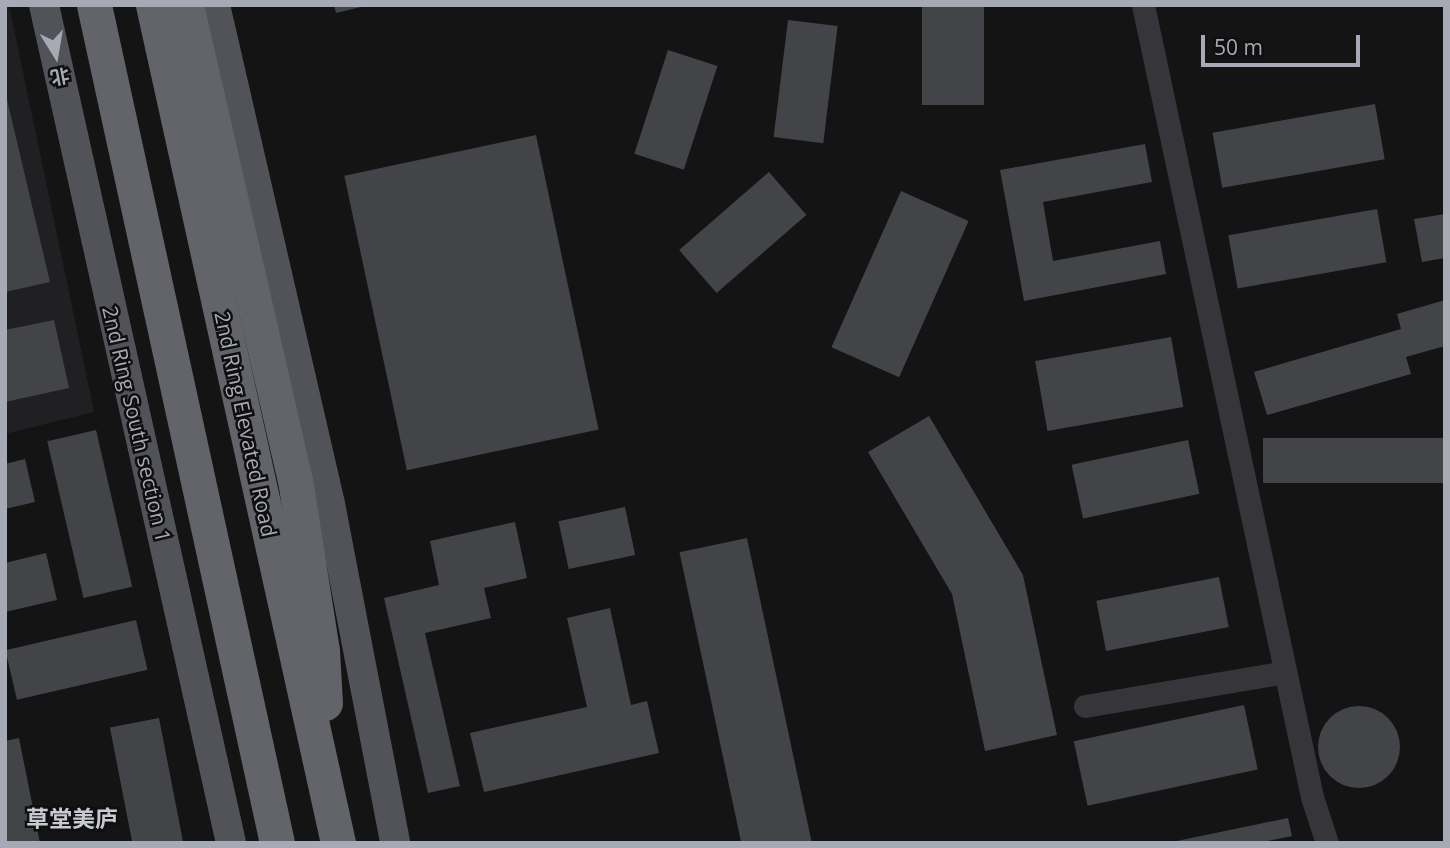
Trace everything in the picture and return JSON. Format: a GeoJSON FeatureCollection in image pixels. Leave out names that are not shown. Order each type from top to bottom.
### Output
{"type":"FeatureCollection","features":[{"type":"Feature","properties":{"kind":"highway"},"geometry":{"type":"LineString","coordinates":[[69,5],[200,564],[265,784]]}},
{"type":"Feature","properties":{"kind":"highway"},"geometry":{"type":"LineString","coordinates":[[94,5],[277,843]]}},
{"type":"Feature","properties":{"kind":"highway","name":"2nd Ring Elevated Road"},"geometry":{"type":"LineString","coordinates":[[153,5],[338,843]]}},
{"type":"Feature","properties":{"kind":"highway"},"geometry":{"type":"LineString","coordinates":[[186,5],[295,480],[322,651],[330,804]]}},
{"type":"Feature","properties":{"kind":"main road","name":"2nd Ring South section 1"},"geometry":{"type":"LineString","coordinates":[[44,5],[231,843]]}},
{"type":"Feature","properties":{"kind":"main road"},"geometry":{"type":"LineString","coordinates":[[215,5],[330,505],[395,843]]}},
{"type":"Feature","properties":{"kind":"lane"},"geometry":{"type":"LineString","coordinates":[[1143,5],[1312,797],[1327,843]]}},
{"type":"Feature","properties":{"kind":"lane"},"geometry":{"type":"LineString","coordinates":[[1085,706],[1285,672]]}},
{"type":"Feature","properties":{"kind":"shaded area"},"geometry":{"type":"Polygon","coordinates":[[[5,5],[9,5],[94,412],[5,434],[5,5]]]}},
{"type":"Feature","properties":{"kind":"building"},"geometry":{"type":"Polygon","coordinates":[[[334,5],[364,5],[365,6],[336,13],[334,5]]]}},
{"type":"Feature","properties":{"kind":"building"},"geometry":{"type":"Polygon","coordinates":[[[922,5],[984,5],[984,105],[922,105],[922,5]]]}},
{"type":"Feature","properties":{"kind":"building"},"geometry":{"type":"Polygon","coordinates":[[[788,20],[838,26],[823,143],[774,137],[788,20]]]}},
{"type":"Feature","properties":{"kind":"building"},"geometry":{"type":"Polygon","coordinates":[[[668,50],[717,66],[684,170],[634,154],[668,50]]]}},
{"type":"Feature","properties":{"kind":"building"},"geometry":{"type":"Polygon","coordinates":[[[5,91],[50,282],[5,292],[5,91]]]}},
{"type":"Feature","properties":{"kind":"building"},"geometry":{"type":"Polygon","coordinates":[[[1375,104],[1385,159],[1222,188],[1213,133],[1375,104]]]}},
{"type":"Feature","properties":{"kind":"building"},"geometry":{"type":"Polygon","coordinates":[[[536,135],[599,429],[407,470],[344,176],[536,135]]]}},
{"type":"Feature","properties":{"kind":"building"},"geometry":{"type":"Polygon","coordinates":[[[1145,144],[1152,182],[1043,202],[1053,261],[1160,241],[1166,274],[1024,301],[1000,170],[1145,144]]]}},
{"type":"Feature","properties":{"kind":"building"},"geometry":{"type":"Polygon","coordinates":[[[769,172],[806,215],[717,293],[679,250],[769,172]]]}},
{"type":"Feature","properties":{"kind":"building"},"geometry":{"type":"Polygon","coordinates":[[[901,191],[969,221],[899,377],[831,347],[901,191]]]}},
{"type":"Feature","properties":{"kind":"building"},"geometry":{"type":"Polygon","coordinates":[[[1377,209],[1386,262],[1238,288],[1228,235],[1377,209]]]}},
{"type":"Feature","properties":{"kind":"building"},"geometry":{"type":"Polygon","coordinates":[[[1445,214],[1445,258],[1422,262],[1414,219],[1445,214]]]}},
{"type":"Feature","properties":{"kind":"building"},"geometry":{"type":"Polygon","coordinates":[[[1445,300],[1445,346],[1406,357],[1411,374],[1267,415],[1254,372],[1401,329],[1397,314],[1445,300]]]}},
{"type":"Feature","properties":{"kind":"building"},"geometry":{"type":"Polygon","coordinates":[[[54,320],[69,388],[5,402],[5,330],[54,320]]]}},
{"type":"Feature","properties":{"kind":"building"},"geometry":{"type":"Polygon","coordinates":[[[1171,337],[1183,407],[1047,431],[1035,361],[1171,337]]]}},
{"type":"Feature","properties":{"kind":"building"},"geometry":{"type":"Polygon","coordinates":[[[929,416],[1023,575],[1057,735],[985,751],[952,594],[868,452],[929,416]]]}},
{"type":"Feature","properties":{"kind":"building"},"geometry":{"type":"Polygon","coordinates":[[[96,430],[132,587],[83,598],[47,441],[96,430]]]}},
{"type":"Feature","properties":{"kind":"building"},"geometry":{"type":"Polygon","coordinates":[[[1263,438],[1445,438],[1445,483],[1263,483],[1263,438]]]}},
{"type":"Feature","properties":{"kind":"building"},"geometry":{"type":"Polygon","coordinates":[[[1188,440],[1199,494],[1083,519],[1072,465],[1188,440]]]}},
{"type":"Feature","properties":{"kind":"building"},"geometry":{"type":"Polygon","coordinates":[[[25,459],[35,502],[5,509],[5,464],[25,459]]]}},
{"type":"Feature","properties":{"kind":"building"},"geometry":{"type":"Polygon","coordinates":[[[625,507],[635,555],[569,569],[558,521],[625,507]]]}},
{"type":"Feature","properties":{"kind":"building"},"geometry":{"type":"Polygon","coordinates":[[[515,522],[527,578],[484,588],[491,618],[425,633],[460,786],[428,793],[384,598],[439,585],[430,541],[515,522]]]}},
{"type":"Feature","properties":{"kind":"building"},"geometry":{"type":"Polygon","coordinates":[[[747,538],[812,842],[741,843],[680,552],[747,538]]]}},
{"type":"Feature","properties":{"kind":"building"},"geometry":{"type":"Polygon","coordinates":[[[46,553],[57,600],[5,612],[5,563],[46,553]]]}},
{"type":"Feature","properties":{"kind":"building"},"geometry":{"type":"Polygon","coordinates":[[[1219,577],[1229,627],[1106,651],[1096,601],[1219,577]]]}},
{"type":"Feature","properties":{"kind":"building"},"geometry":{"type":"Polygon","coordinates":[[[610,608],[631,705],[647,701],[659,753],[484,792],[470,733],[587,707],[567,618],[610,608]]]}},
{"type":"Feature","properties":{"kind":"building"},"geometry":{"type":"Polygon","coordinates":[[[136,620],[147,670],[17,700],[5,650],[136,620]]]}},
{"type":"Feature","properties":{"kind":"building"},"geometry":{"type":"Polygon","coordinates":[[[1244,705],[1258,770],[1088,806],[1074,741],[1244,705]]]}},
{"type":"Feature","properties":{"kind":"building"},"geometry":{"type":"Polygon","coordinates":[[[1359,706],[1375,709],[1388,718],[1397,731],[1400,747],[1397,763],[1388,776],[1375,785],[1359,788],[1343,785],[1330,776],[1321,763],[1318,747],[1321,731],[1330,718],[1343,709],[1359,706]]]}},
{"type":"Feature","properties":{"kind":"building"},"geometry":{"type":"Polygon","coordinates":[[[159,718],[183,843],[132,843],[110,728],[159,718]]]}},
{"type":"Feature","properties":{"kind":"building"},"geometry":{"type":"Polygon","coordinates":[[[19,738],[40,843],[5,843],[5,741],[19,738]]]}},
{"type":"Feature","properties":{"kind":"building"},"geometry":{"type":"Polygon","coordinates":[[[1288,818],[1292,836],[1258,843],[1167,843],[1288,818]]]}},
{"type":"Feature","properties":{"kind":"district","name":"草堂美庐"},"geometry":{"type":"Point","coordinates":[72,818]}}]}
